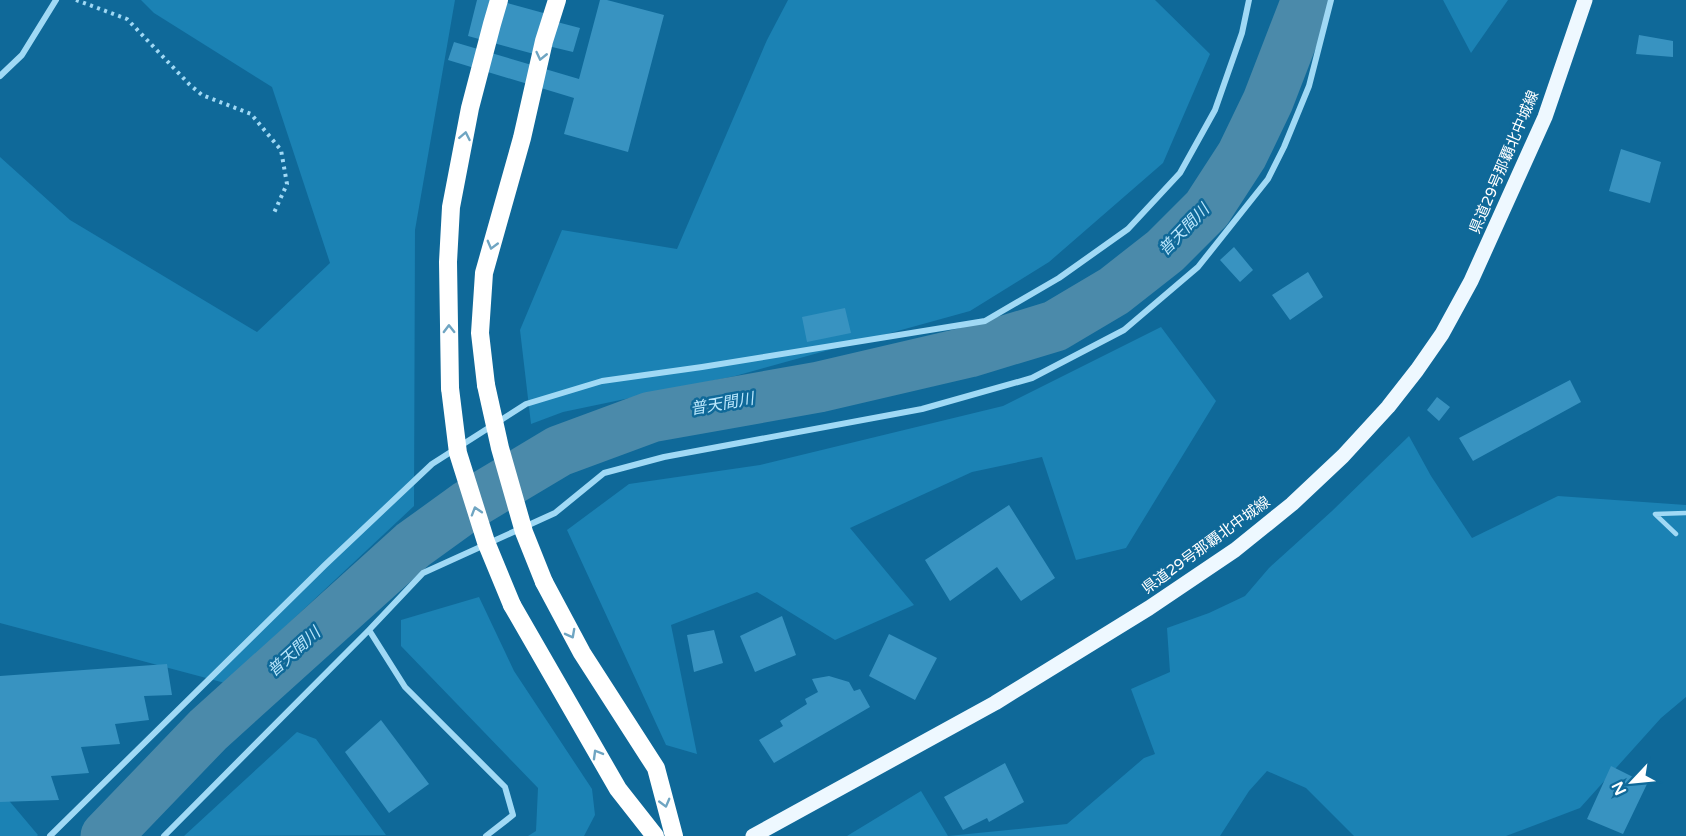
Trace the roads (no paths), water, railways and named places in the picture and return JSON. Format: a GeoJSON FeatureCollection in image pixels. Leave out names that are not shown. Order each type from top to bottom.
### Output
{"type":"FeatureCollection","features":[{"type":"Feature","properties":{"kind":"highway"},"geometry":{"type":"LineString","coordinates":[[500,0],[470,108],[451,207],[448,262],[450,388],[458,453],[486,542],[512,605],[618,789],[655,836]]}},
{"type":"Feature","properties":{"kind":"highway"},"geometry":{"type":"LineString","coordinates":[[557,0],[544,41],[522,138],[484,273],[480,333],[486,385],[500,448],[524,532],[544,582],[582,653],[656,768],[674,836]]}},
{"type":"Feature","properties":{"kind":"main road","name":"県道29号那覇北中城線"},"geometry":{"type":"LineString","coordinates":[[753,836],[1014,691],[1149,609],[1235,550],[1292,504],[1343,456],[1388,407],[1417,370],[1442,334],[1471,281],[1545,117],[1585,0]]}},
{"type":"Feature","properties":{"kind":"street"},"geometry":{"type":"LineString","coordinates":[[0,76],[22,55],[56,0]]}},
{"type":"Feature","properties":{"kind":"street"},"geometry":{"type":"LineString","coordinates":[[50,836],[325,565],[432,464],[526,404],[602,381],[985,321],[1059,278],[1128,229],[1180,173],[1215,110],[1242,33],[1249,0]]}},
{"type":"Feature","properties":{"kind":"street"},"geometry":{"type":"LineString","coordinates":[[164,836],[423,573],[555,513],[604,473],[664,457],[922,409],[1032,378],[1125,330],[1198,267],[1268,179],[1310,86],[1331,0]]}},
{"type":"Feature","properties":{"kind":"street"},"geometry":{"type":"LineString","coordinates":[[369,630],[405,687],[505,787],[513,815],[486,836]]}},
{"type":"Feature","properties":{"kind":"lane"},"geometry":{"type":"LineString","coordinates":[[1676,534],[1655,514],[1686,513]]}},
{"type":"Feature","properties":{"kind":"waterway","name":"普天間川"},"geometry":{"type":"LineString","coordinates":[[106,836],[208,730],[413,545],[467,506],[559,451],[651,417],[819,387],[969,352],[1055,326],[1114,291],[1165,251],[1207,209],[1242,155],[1268,101],[1307,0]]}}]}
